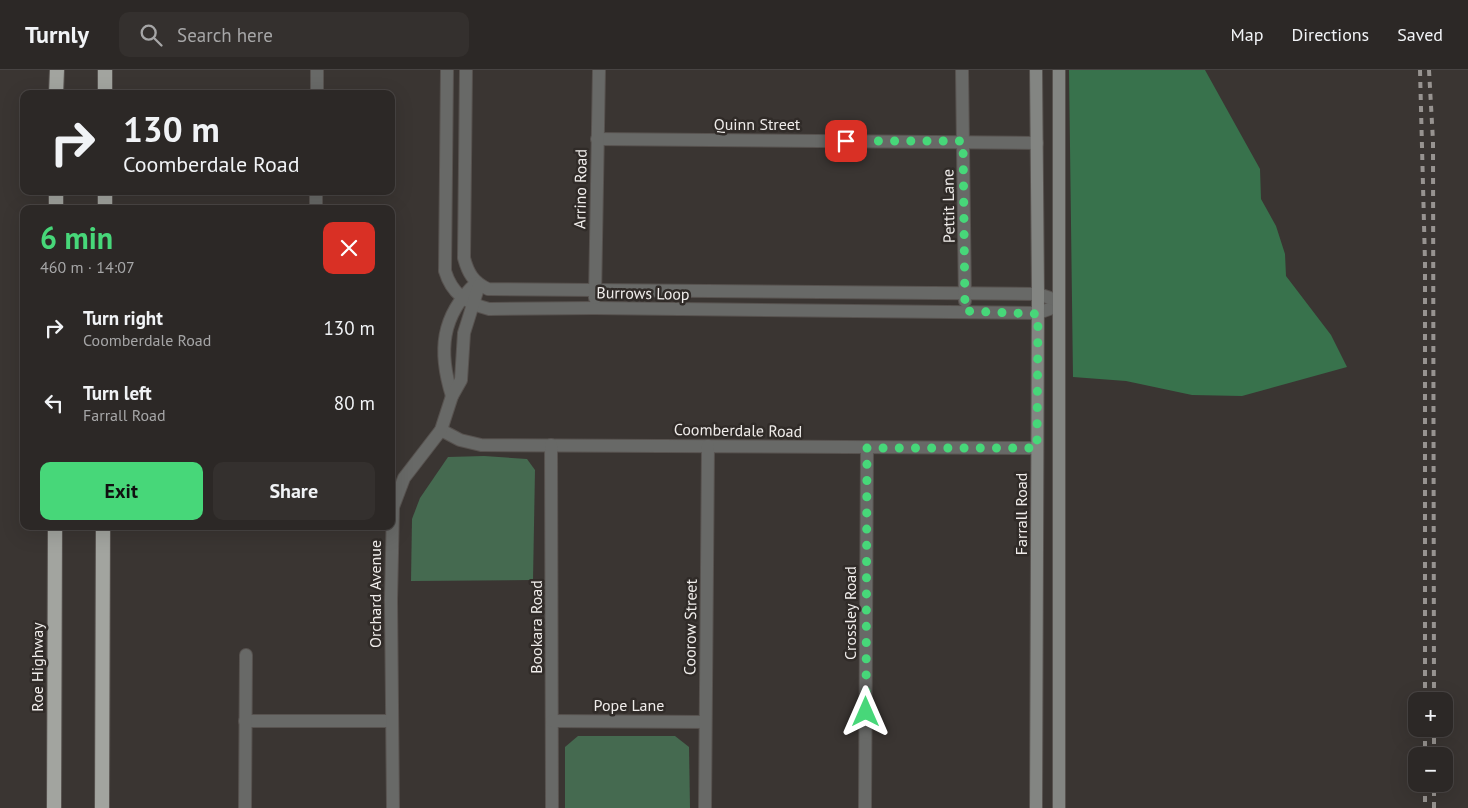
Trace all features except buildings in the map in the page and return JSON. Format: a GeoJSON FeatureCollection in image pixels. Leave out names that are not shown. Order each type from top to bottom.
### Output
{"type":"FeatureCollection","features":[{"type":"Feature","properties":{"kind":"highway"},"geometry":{"type":"LineString","coordinates":[[56,70],[56,90]]}},
{"type":"Feature","properties":{"kind":"highway"},"geometry":{"type":"LineString","coordinates":[[105,70],[105,90]]}},
{"type":"Feature","properties":{"kind":"highway","name":"Roe Highway"},"geometry":{"type":"LineString","coordinates":[[54,808],[55,530]]}},
{"type":"Feature","properties":{"kind":"highway"},"geometry":{"type":"LineString","coordinates":[[102,808],[103,530]]}},
{"type":"Feature","properties":{"kind":"main road","name":"Farrall Road"},"geometry":{"type":"LineString","coordinates":[[1036,70],[1038,294],[1036,808]]}},
{"type":"Feature","properties":{"kind":"main road"},"geometry":{"type":"LineString","coordinates":[[1059,70],[1059,808]]}},
{"type":"Feature","properties":{"kind":"street"},"geometry":{"type":"LineString","coordinates":[[317,70],[317,90]]}},
{"type":"Feature","properties":{"kind":"street"},"geometry":{"type":"LineString","coordinates":[[447,70],[445,271],[449,284],[460,298]]}},
{"type":"Feature","properties":{"kind":"street"},"geometry":{"type":"LineString","coordinates":[[452,396],[445,375],[446,331],[449,318],[460,298],[477,284],[468,271],[464,258],[466,70]]}},
{"type":"Feature","properties":{"kind":"street","name":"Arrino Road"},"geometry":{"type":"LineString","coordinates":[[594,308],[599,70]]}},
{"type":"Feature","properties":{"kind":"street","name":"Pettit Lane"},"geometry":{"type":"LineString","coordinates":[[962,70],[965,311]]}},
{"type":"Feature","properties":{"kind":"street"},"geometry":{"type":"LineString","coordinates":[[446,93],[466,94]]}},
{"type":"Feature","properties":{"kind":"street","name":"Quinn Street"},"geometry":{"type":"LineString","coordinates":[[598,139],[1037,142]]}},
{"type":"Feature","properties":{"kind":"street"},"geometry":{"type":"LineString","coordinates":[[446,167],[465,167]]}},
{"type":"Feature","properties":{"kind":"street"},"geometry":{"type":"LineString","coordinates":[[445,233],[465,233]]}},
{"type":"Feature","properties":{"kind":"street","name":"Burrows Loop"},"geometry":{"type":"LineString","coordinates":[[477,284],[488,289],[1038,294],[1058,304]]}},
{"type":"Feature","properties":{"kind":"street","name":"Orchard Avenue"},"geometry":{"type":"LineString","coordinates":[[395,502],[404,478],[440,430],[462,374],[464,333],[474,305],[477,284]]}},
{"type":"Feature","properties":{"kind":"street"},"geometry":{"type":"LineString","coordinates":[[676,291],[676,310]]}},
{"type":"Feature","properties":{"kind":"street"},"geometry":{"type":"LineString","coordinates":[[747,292],[747,310]]}},
{"type":"Feature","properties":{"kind":"street"},"geometry":{"type":"LineString","coordinates":[[817,311],[818,292]]}},
{"type":"Feature","properties":{"kind":"street"},"geometry":{"type":"LineString","coordinates":[[889,293],[889,311]]}},
{"type":"Feature","properties":{"kind":"street","name":"Burrows Loop"},"geometry":{"type":"LineString","coordinates":[[460,298],[474,305],[489,309],[965,311],[1038,314],[1058,304]]}},
{"type":"Feature","properties":{"kind":"street","name":"Coomberdale Road"},"geometry":{"type":"LineString","coordinates":[[440,430],[460,440],[481,445],[1037,448]]}},
{"type":"Feature","properties":{"kind":"street","name":"Bookara Road"},"geometry":{"type":"LineString","coordinates":[[551,445],[552,808]]}},
{"type":"Feature","properties":{"kind":"street","name":"Coorow Street"},"geometry":{"type":"LineString","coordinates":[[705,808],[708,446]]}},
{"type":"Feature","properties":{"kind":"street","name":"Crossley Road"},"geometry":{"type":"LineString","coordinates":[[865,808],[867,448]]}},
{"type":"Feature","properties":{"kind":"street","name":"Orchard Avenue"},"geometry":{"type":"LineString","coordinates":[[392,808],[393,530]]}},
{"type":"Feature","properties":{"kind":"street"},"geometry":{"type":"LineString","coordinates":[[245,808],[246,655]]}},
{"type":"Feature","properties":{"kind":"street"},"geometry":{"type":"LineString","coordinates":[[245,721],[391,721]]}},
{"type":"Feature","properties":{"kind":"street","name":"Pope Lane"},"geometry":{"type":"LineString","coordinates":[[552,721],[705,722]]}},
{"type":"Feature","properties":{"kind":"green space"},"geometry":{"type":"Polygon","coordinates":[[[1069,70],[1205,70],[1260,169],[1261,199],[1276,226],[1285,254],[1286,276],[1331,335],[1347,367],[1242,396],[1192,395],[1126,381],[1073,377],[1069,70]]]}},
{"type":"Feature","properties":{"kind":"green space"},"geometry":{"type":"Polygon","coordinates":[[[484,456],[527,459],[535,470],[533,580],[411,581],[412,519],[420,498],[448,457],[484,456]]]}},
{"type":"Feature","properties":{"kind":"green space"},"geometry":{"type":"Polygon","coordinates":[[[578,736],[675,736],[689,747],[690,808],[565,808],[565,747],[578,736]]]}},
{"type":"Feature","properties":{"kind":"railway"},"geometry":{"type":"LineString","coordinates":[[1420,70],[1425,262],[1425,692]]}},
{"type":"Feature","properties":{"kind":"railway"},"geometry":{"type":"LineString","coordinates":[[1429,70],[1433,141],[1434,692]]}},
{"type":"Feature","properties":{"kind":"railway"},"geometry":{"type":"LineString","coordinates":[[1425,737],[1425,747]]}},
{"type":"Feature","properties":{"kind":"railway"},"geometry":{"type":"LineString","coordinates":[[1434,737],[1434,747]]}},
{"type":"Feature","properties":{"kind":"railway"},"geometry":{"type":"LineString","coordinates":[[1425,792],[1425,808]]}},
{"type":"Feature","properties":{"kind":"railway"},"geometry":{"type":"LineString","coordinates":[[1434,792],[1434,808]]}},
{"type":"Feature","properties":{"kind":"route"},"geometry":{"type":"LineString","coordinates":[[846,141],[963,141],[965,311],[1038,314],[1037,448],[867,448],[866,712]]}}]}
